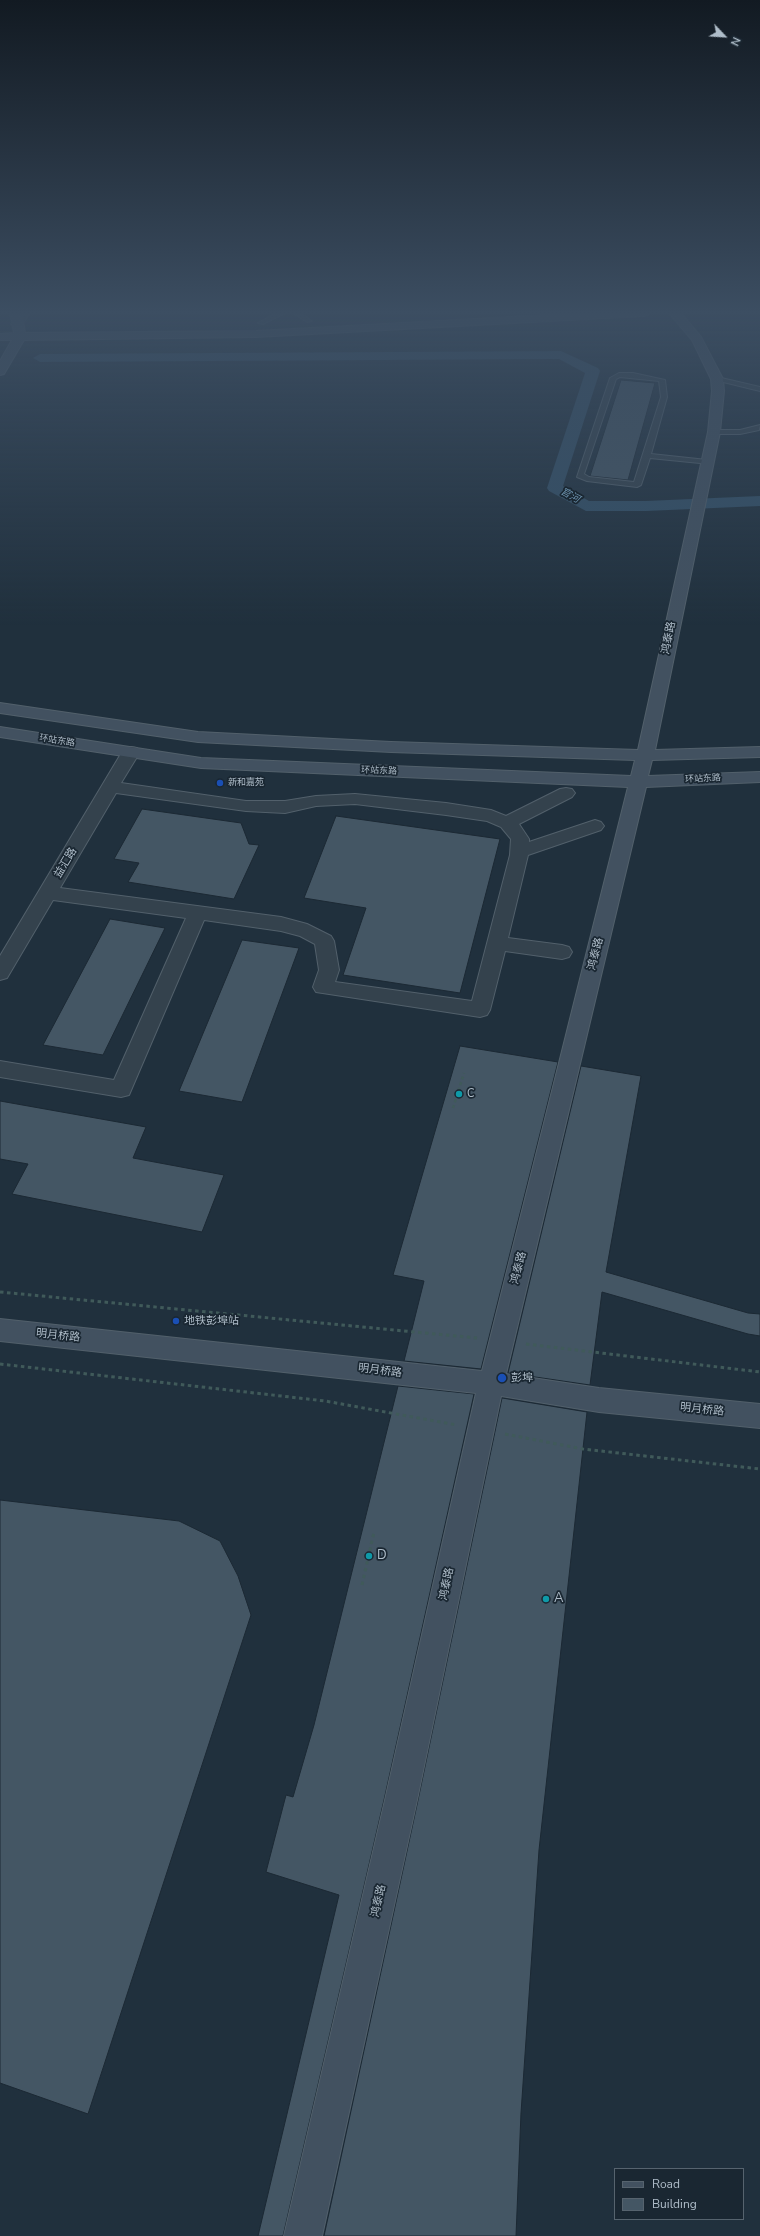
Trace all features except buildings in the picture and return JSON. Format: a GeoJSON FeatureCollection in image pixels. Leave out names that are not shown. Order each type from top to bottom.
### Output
{"type":"FeatureCollection","features":[{"type":"Feature","properties":{"kind":"main road","name":"鸿泰路"},"geometry":{"type":"LineString","coordinates":[[303,2236],[401,1800],[480,1430],[645,755],[691,532],[714,432],[715,417]]}},
{"type":"Feature","properties":{"kind":"main road"},"geometry":{"type":"LineString","coordinates":[[0,708],[198,737],[391,748],[645,755],[760,752]]}},
{"type":"Feature","properties":{"kind":"main road","name":"环站东路"},"geometry":{"type":"LineString","coordinates":[[0,732],[201,763],[638,782],[760,777]]}},
{"type":"Feature","properties":{"kind":"main road","name":"明月桥路"},"geometry":{"type":"LineString","coordinates":[[0,1330],[242,1355],[491,1384],[599,1400],[760,1416]]}},
{"type":"Feature","properties":{"kind":"street","name":"益汇路"},"geometry":{"type":"LineString","coordinates":[[0,973],[131,752]]}},
{"type":"Feature","properties":{"kind":"street"},"geometry":{"type":"LineString","coordinates":[[48,893],[281,924],[307,931],[324,941],[329,970],[322,987],[480,1010],[519,852],[520,839],[513,828],[507,823],[491,816],[446,809],[355,799],[316,801],[284,807],[246,806],[111,786]]}},
{"type":"Feature","properties":{"kind":"street"},"geometry":{"type":"LineString","coordinates":[[507,823],[520,815],[566,793]]}},
{"type":"Feature","properties":{"kind":"street"},"geometry":{"type":"LineString","coordinates":[[519,852],[595,826]]}},
{"type":"Feature","properties":{"kind":"street"},"geometry":{"type":"LineString","coordinates":[[0,1069],[120,1089],[198,913]]}},
{"type":"Feature","properties":{"kind":"street"},"geometry":{"type":"LineString","coordinates":[[497,943],[562,952]]}},
{"type":"Feature","properties":{"kind":"lane"},"geometry":{"type":"LineString","coordinates":[[600,417],[580,475],[587,479],[637,485],[658,417]]}},
{"type":"Feature","properties":{"kind":"lane"},"geometry":{"type":"LineString","coordinates":[[714,432],[740,432],[758,429],[760,427]]}},
{"type":"Feature","properties":{"kind":"lane"},"geometry":{"type":"LineString","coordinates":[[647,456],[707,462]]}},
{"type":"Feature","properties":{"kind":"path"},"geometry":{"type":"LineString","coordinates":[[453,1108],[464,1073]]}},
{"type":"Feature","properties":{"kind":"path"},"geometry":{"type":"LineString","coordinates":[[0,1292],[502,1341],[760,1372]]}},
{"type":"Feature","properties":{"kind":"path"},"geometry":{"type":"LineString","coordinates":[[0,1364],[325,1401],[583,1449],[760,1469]]}},
{"type":"Feature","properties":{"kind":"path"},"geometry":{"type":"LineString","coordinates":[[362,1586],[374,1532]]}},
{"type":"Feature","properties":{"kind":"waterway","name":"官河"},"geometry":{"type":"LineString","coordinates":[[578,417],[555,488],[586,506],[646,506],[760,501]]}},
{"type":"Feature","properties":{"kind":"place","name":"新和嘉苑"},"geometry":{"type":"Point","coordinates":[220,783]}},
{"type":"Feature","properties":{"kind":"place","name":"C"},"geometry":{"type":"Point","coordinates":[459,1094]}},
{"type":"Feature","properties":{"kind":"place","name":"地铁彭埠站"},"geometry":{"type":"Point","coordinates":[176,1321]}},
{"type":"Feature","properties":{"kind":"place","name":"彭埠"},"geometry":{"type":"Point","coordinates":[502,1378]}},
{"type":"Feature","properties":{"kind":"place","name":"D"},"geometry":{"type":"Point","coordinates":[369,1556]}},
{"type":"Feature","properties":{"kind":"place","name":"A"},"geometry":{"type":"Point","coordinates":[546,1599]}}]}
